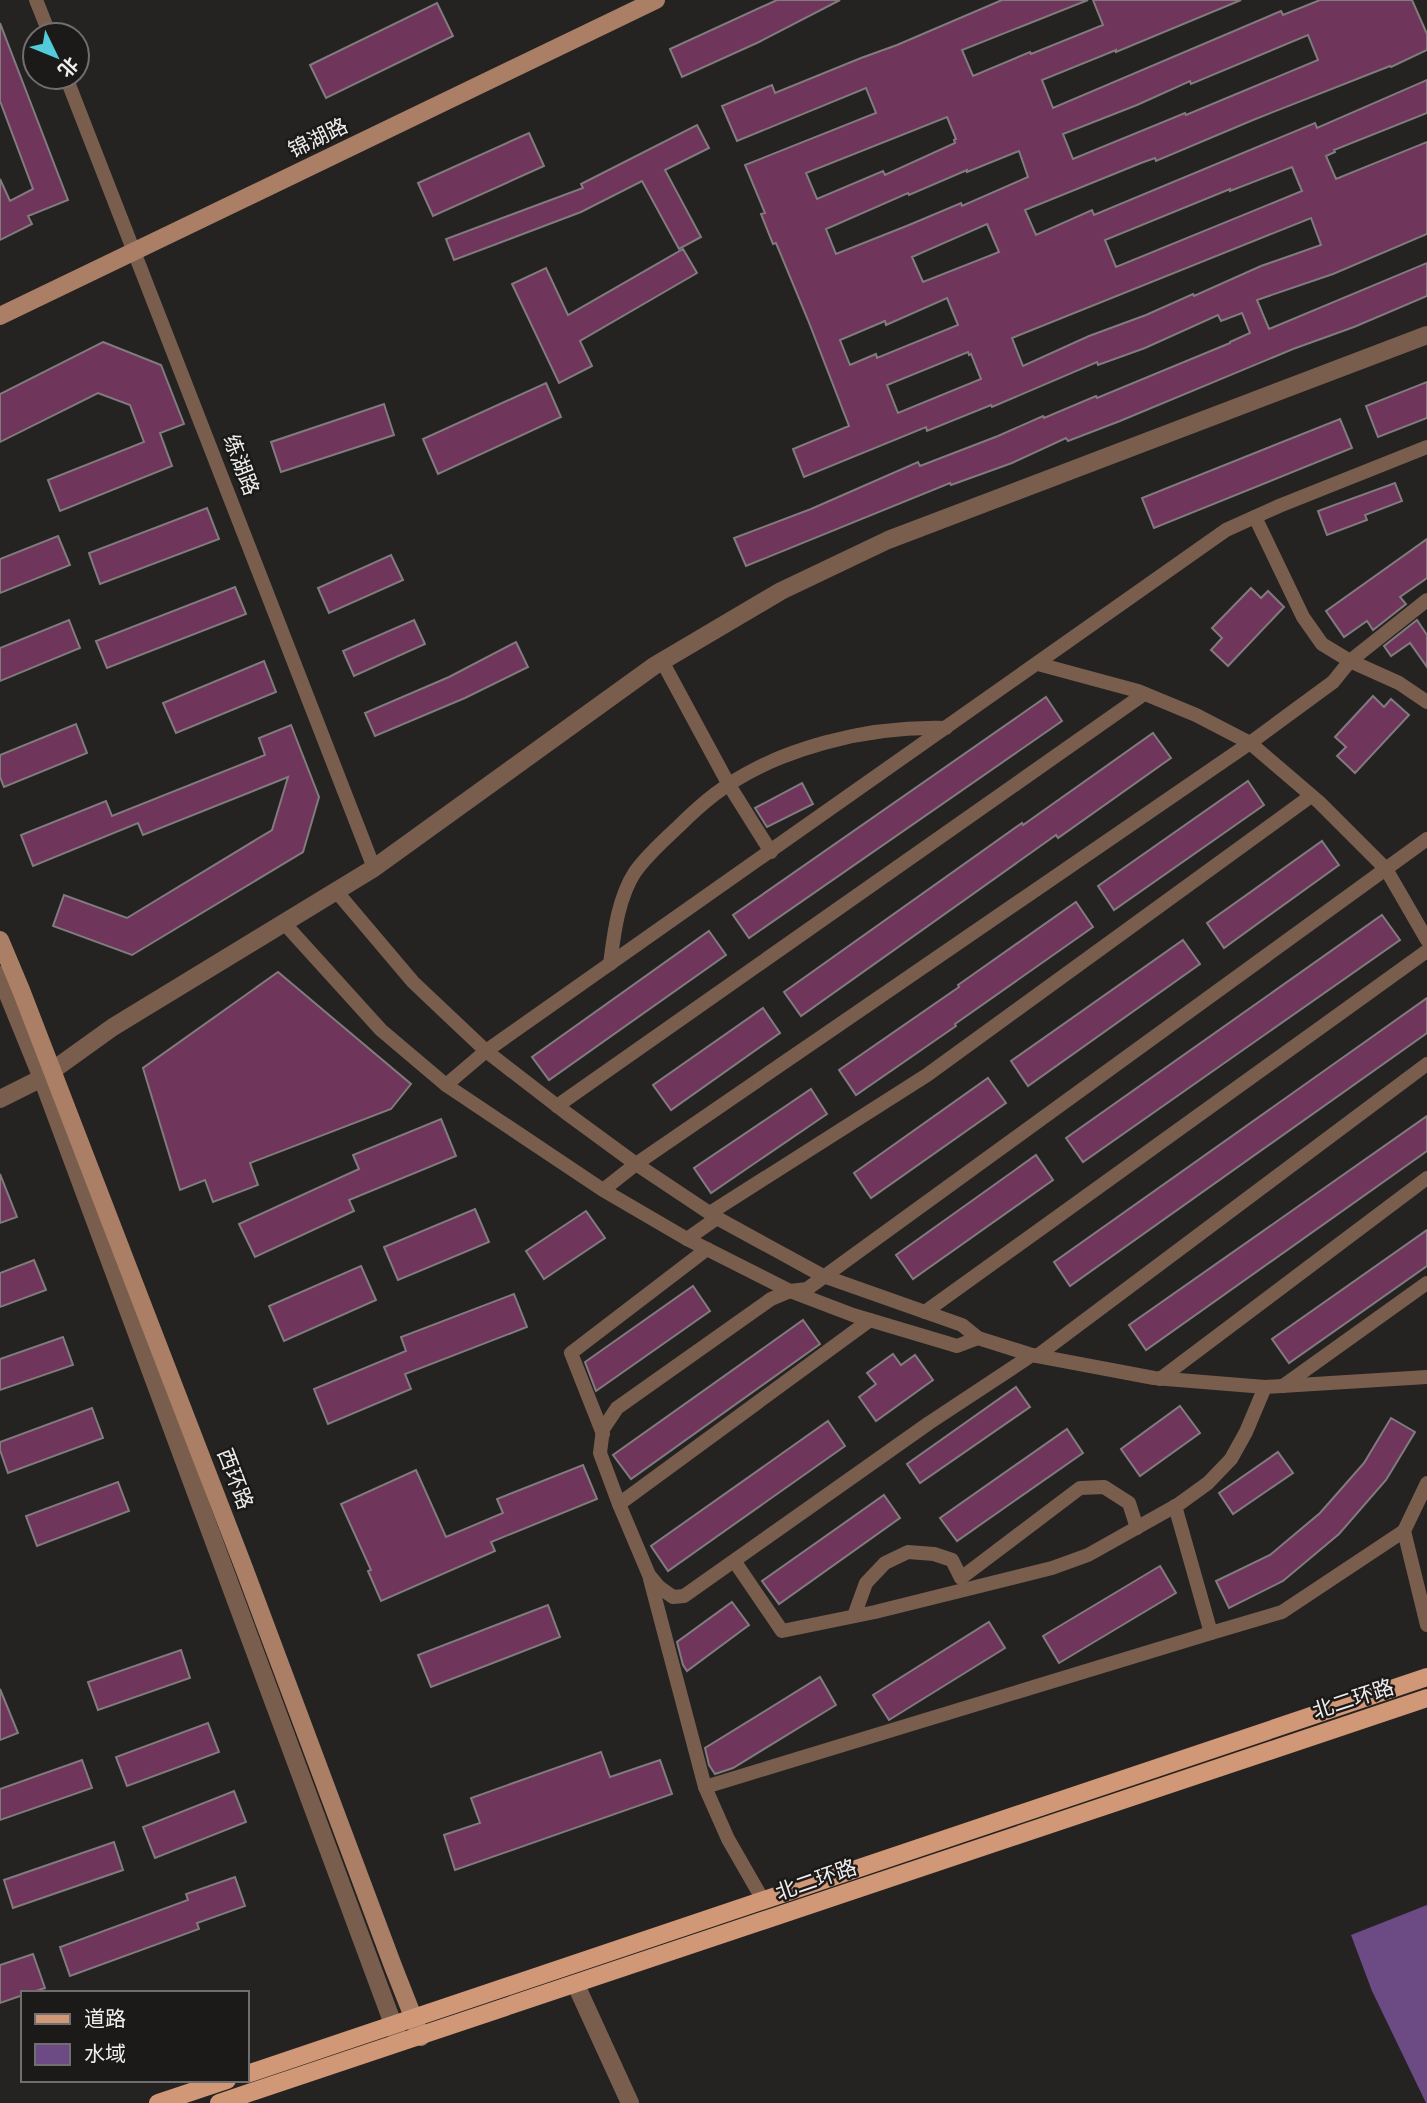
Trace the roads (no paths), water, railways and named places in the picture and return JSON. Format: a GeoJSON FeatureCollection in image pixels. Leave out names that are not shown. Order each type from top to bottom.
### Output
{"type":"FeatureCollection","features":[{"type":"Feature","properties":{"kind":"main road","name":"锦湖路"},"geometry":{"type":"LineString","coordinates":[[0,316],[656,0]]}},
{"type":"Feature","properties":{"kind":"main road","name":"西环路"},"geometry":{"type":"LineString","coordinates":[[0,940],[47,1074],[230,1530],[421,2037]]}},
{"type":"Feature","properties":{"kind":"main road","name":"北二环路"},"geometry":{"type":"LineString","coordinates":[[248,2074],[1196,1752],[1427,1677]]}},
{"type":"Feature","properties":{"kind":"main road","name":"北二环路"},"geometry":{"type":"LineString","coordinates":[[219,2103],[1427,1698]]}},
{"type":"Feature","properties":{"kind":"main road"},"geometry":{"type":"LineString","coordinates":[[158,2103],[221,2082]]}},
{"type":"Feature","properties":{"kind":"street"},"geometry":{"type":"LineString","coordinates":[[36,0],[44,21]]}},
{"type":"Feature","properties":{"kind":"street","name":"练湖路"},"geometry":{"type":"LineString","coordinates":[[72,91],[374,868]]}},
{"type":"Feature","properties":{"kind":"street"},"geometry":{"type":"LineString","coordinates":[[0,1099],[47,1074],[113,1027],[374,868],[662,661],[781,591],[888,540],[1427,335]]}},
{"type":"Feature","properties":{"kind":"street"},"geometry":{"type":"LineString","coordinates":[[446,1085],[485,1051],[1226,530],[1427,447]]}},
{"type":"Feature","properties":{"kind":"street"},"geometry":{"type":"LineString","coordinates":[[1255,517],[1303,617],[1322,644],[1350,661],[1399,683],[1427,702]]}},
{"type":"Feature","properties":{"kind":"street"},"geometry":{"type":"LineString","coordinates":[[603,1189],[1250,743],[1333,682],[1350,661],[1427,600]]}},
{"type":"Feature","properties":{"kind":"street"},"geometry":{"type":"LineString","coordinates":[[662,661],[729,785],[771,852]]}},
{"type":"Feature","properties":{"kind":"street"},"geometry":{"type":"LineString","coordinates":[[1038,664],[1144,694],[1196,715],[1250,743],[1311,796],[1387,869],[1427,940]]}},
{"type":"Feature","properties":{"kind":"street"},"geometry":{"type":"LineString","coordinates":[[557,1106],[1144,694]]}},
{"type":"Feature","properties":{"kind":"street"},"geometry":{"type":"LineString","coordinates":[[610,964],[614,931],[635,873],[664,839],[699,807],[729,785],[794,753],[836,739],[906,729],[946,728]]}},
{"type":"Feature","properties":{"kind":"street"},"geometry":{"type":"LineString","coordinates":[[687,1239],[714,1216],[927,1076],[1311,796]]}},
{"type":"Feature","properties":{"kind":"street"},"geometry":{"type":"LineString","coordinates":[[763,1900],[728,1839],[705,1787],[649,1574],[600,1453],[603,1429],[617,1408],[771,1299],[790,1291],[807,1289],[1427,839]]}},
{"type":"Feature","properties":{"kind":"street"},"geometry":{"type":"LineString","coordinates":[[336,891],[413,982],[485,1051],[636,1164],[714,1216],[823,1276],[962,1325],[978,1338],[1034,1355],[1160,1379],[1265,1387],[1427,1377]]}},
{"type":"Feature","properties":{"kind":"street"},"geometry":{"type":"LineString","coordinates":[[284,923],[381,1030],[446,1085],[603,1189],[687,1239],[790,1291],[870,1320],[957,1346],[978,1338]]}},
{"type":"Feature","properties":{"kind":"street"},"geometry":{"type":"LineString","coordinates":[[925,1311],[1427,951]]}},
{"type":"Feature","properties":{"kind":"street","name":"西环路"},"geometry":{"type":"LineString","coordinates":[[0,975],[47,1074],[401,2044]]}},
{"type":"Feature","properties":{"kind":"street"},"geometry":{"type":"LineString","coordinates":[[649,1574],[659,1587],[673,1597],[684,1596],[929,1423],[1034,1355],[1427,1065]]}},
{"type":"Feature","properties":{"kind":"street"},"geometry":{"type":"LineString","coordinates":[[1160,1379],[1427,1178]]}},
{"type":"Feature","properties":{"kind":"street"},"geometry":{"type":"LineString","coordinates":[[603,1434],[571,1353],[707,1249]]}},
{"type":"Feature","properties":{"kind":"street"},"geometry":{"type":"LineString","coordinates":[[1283,1386],[1427,1283]]}},
{"type":"Feature","properties":{"kind":"street"},"geometry":{"type":"LineString","coordinates":[[619,1504],[870,1320]]}},
{"type":"Feature","properties":{"kind":"street"},"geometry":{"type":"LineString","coordinates":[[735,1562],[782,1631],[1052,1568],[1088,1555],[1175,1506],[1208,1483],[1231,1459],[1265,1387]]}},
{"type":"Feature","properties":{"kind":"street"},"geometry":{"type":"LineString","coordinates":[[705,1787],[1282,1612],[1404,1531],[1427,1483]]}},
{"type":"Feature","properties":{"kind":"street"},"geometry":{"type":"LineString","coordinates":[[854,1616],[866,1583],[885,1563],[908,1552],[934,1554],[952,1560],[961,1578],[1080,1488],[1104,1487],[1129,1503],[1137,1528]]}},
{"type":"Feature","properties":{"kind":"street"},"geometry":{"type":"LineString","coordinates":[[1175,1506],[1211,1633]]}},
{"type":"Feature","properties":{"kind":"street"},"geometry":{"type":"LineString","coordinates":[[1404,1531],[1427,1625]]}},
{"type":"Feature","properties":{"kind":"street"},"geometry":{"type":"LineString","coordinates":[[576,1984],[630,2103]]}},
{"type":"Feature","properties":{"kind":"water"},"geometry":{"type":"Polygon","coordinates":[[[1427,1905],[1426,2103],[1372,1991],[1351,1935],[1427,1905]]]}}]}
